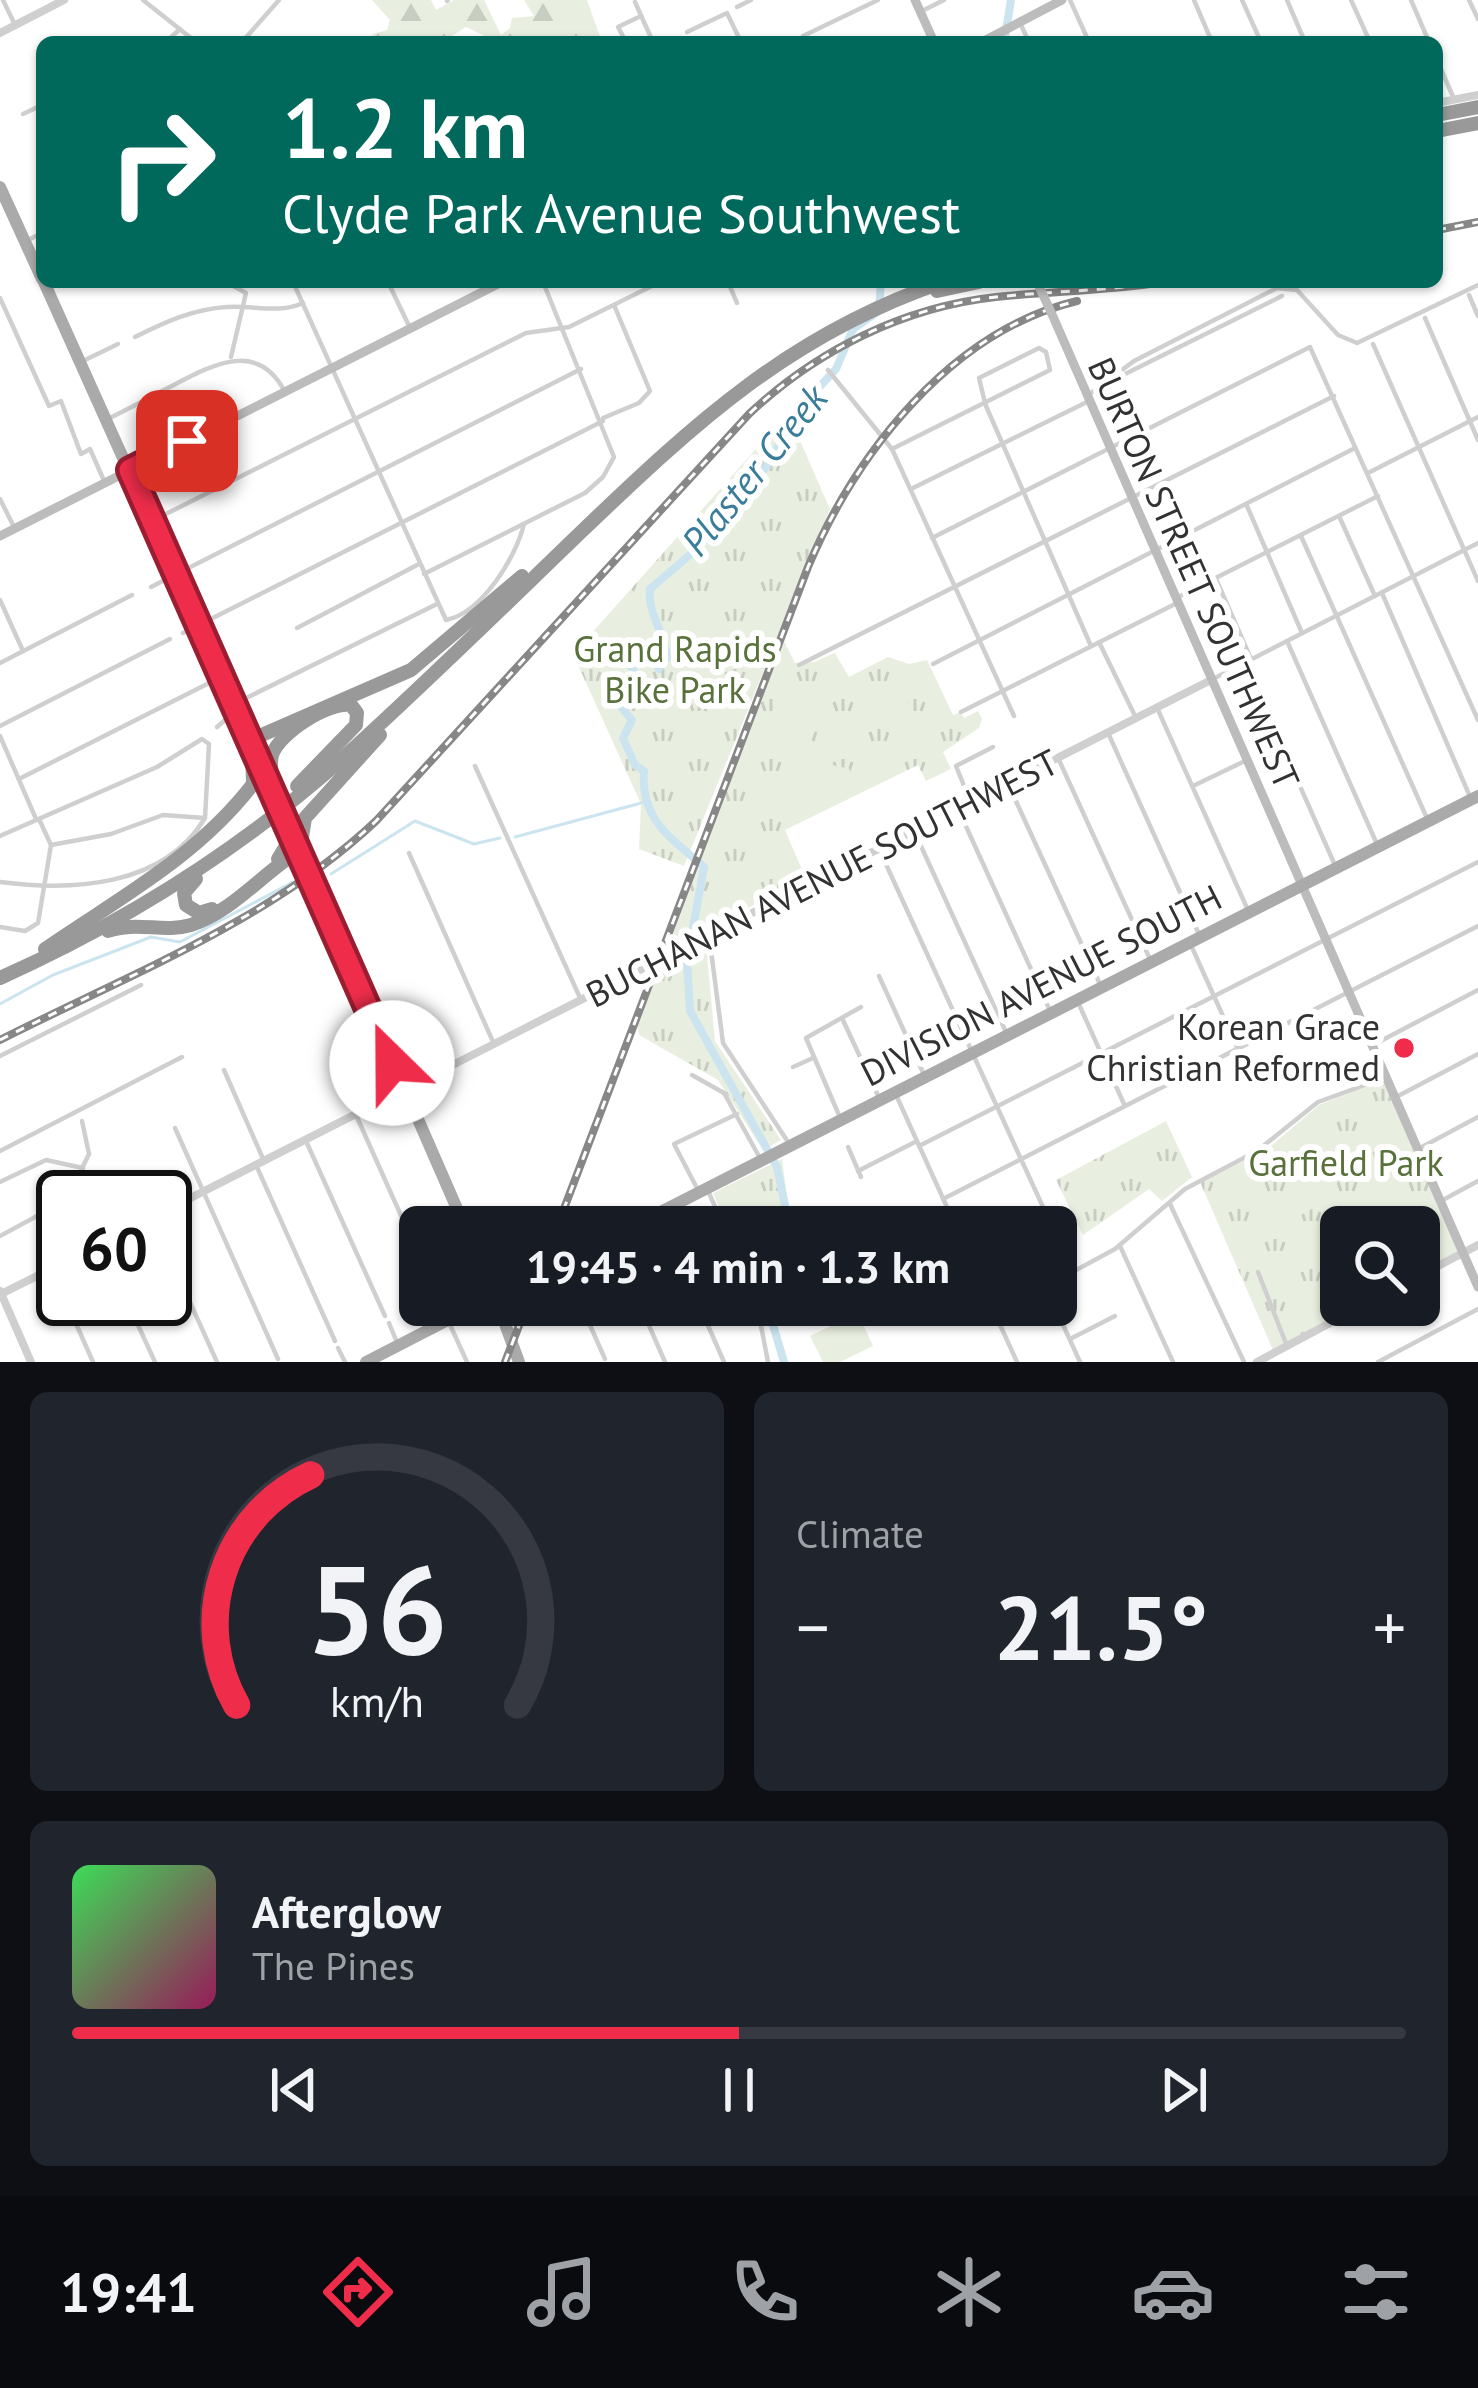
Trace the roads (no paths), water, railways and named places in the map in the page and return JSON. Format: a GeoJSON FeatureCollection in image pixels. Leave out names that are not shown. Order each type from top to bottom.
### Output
{"type":"FeatureCollection","features":[{"type":"Feature","properties":{"kind":"highway"},"geometry":{"type":"LineString","coordinates":[[1443,122],[1478,115]]}},
{"type":"Feature","properties":{"kind":"highway"},"geometry":{"type":"LineString","coordinates":[[891,298],[900,288]]}},
{"type":"Feature","properties":{"kind":"highway"},"geometry":{"type":"LineString","coordinates":[[285,818],[287,844],[278,859],[209,911],[189,909],[186,887],[341,759],[688,420],[779,355],[909,288]]}},
{"type":"Feature","properties":{"kind":"highway"},"geometry":{"type":"LineString","coordinates":[[891,298],[924,288]]}},
{"type":"Feature","properties":{"kind":"highway"},"geometry":{"type":"LineString","coordinates":[[891,298],[946,288]]}},
{"type":"Feature","properties":{"kind":"highway"},"geometry":{"type":"LineString","coordinates":[[45,949],[155,878],[214,827],[253,784],[251,742],[412,670],[534,572]]}},
{"type":"Feature","properties":{"kind":"highway"},"geometry":{"type":"LineString","coordinates":[[0,974],[178,873],[297,786],[534,572]]}},
{"type":"Feature","properties":{"kind":"highway"},"geometry":{"type":"LineString","coordinates":[[0,974],[124,926],[176,928],[201,921],[303,857],[301,827],[313,809],[534,572]]}},
{"type":"Feature","properties":{"kind":"highway"},"geometry":{"type":"LineString","coordinates":[[274,795],[271,760],[280,741],[334,705],[351,705],[358,716],[354,727],[297,786]]}},
{"type":"Feature","properties":{"kind":"highway"},"geometry":{"type":"LineString","coordinates":[[69,945],[242,839]]}},
{"type":"Feature","properties":{"kind":"main road"},"geometry":{"type":"LineString","coordinates":[[915,0],[931,36]]}},
{"type":"Feature","properties":{"kind":"main road"},"geometry":{"type":"LineString","coordinates":[[993,36],[1066,0]]}},
{"type":"Feature","properties":{"kind":"main road"},"geometry":{"type":"LineString","coordinates":[[0,187],[36,265]]}},
{"type":"Feature","properties":{"kind":"main road"},"geometry":{"type":"LineString","coordinates":[[47,288],[456,1206]]}},
{"type":"Feature","properties":{"kind":"main road"},"geometry":{"type":"LineString","coordinates":[[0,536],[490,288]]}},
{"type":"Feature","properties":{"kind":"main road","name":"BURTON STREET SOUTHWEST"},"geometry":{"type":"LineString","coordinates":[[1040,288],[1478,1287]]}},
{"type":"Feature","properties":{"kind":"main road","name":"DIVISION AVENUE SOUTH"},"geometry":{"type":"LineString","coordinates":[[677,1206],[1475,798]]}},
{"type":"Feature","properties":{"kind":"main road"},"geometry":{"type":"LineString","coordinates":[[366,1362],[436,1326]]}},
{"type":"Feature","properties":{"kind":"main road"},"geometry":{"type":"LineString","coordinates":[[506,1326],[519,1362]]}},
{"type":"Feature","properties":{"kind":"street"},"geometry":{"type":"LineString","coordinates":[[3,0],[15,26]]}},
{"type":"Feature","properties":{"kind":"street"},"geometry":{"type":"LineString","coordinates":[[0,33],[64,0]]}},
{"type":"Feature","properties":{"kind":"street"},"geometry":{"type":"LineString","coordinates":[[143,0],[189,36]]}},
{"type":"Feature","properties":{"kind":"street"},"geometry":{"type":"LineString","coordinates":[[247,36],[279,0]]}},
{"type":"Feature","properties":{"kind":"street"},"geometry":{"type":"LineString","coordinates":[[737,7],[751,0]]}},
{"type":"Feature","properties":{"kind":"street"},"geometry":{"type":"LineString","coordinates":[[810,36],[878,0]]}},
{"type":"Feature","properties":{"kind":"street"},"geometry":{"type":"LineString","coordinates":[[920,12],[944,0]]}},
{"type":"Feature","properties":{"kind":"street"},"geometry":{"type":"LineString","coordinates":[[1066,0],[1086,36]]}},
{"type":"Feature","properties":{"kind":"street"},"geometry":{"type":"LineString","coordinates":[[1194,0],[1209,36]]}},
{"type":"Feature","properties":{"kind":"street"},"geometry":{"type":"LineString","coordinates":[[1242,0],[1259,36]]}},
{"type":"Feature","properties":{"kind":"street"},"geometry":{"type":"LineString","coordinates":[[1287,0],[1302,36]]}},
{"type":"Feature","properties":{"kind":"street"},"geometry":{"type":"LineString","coordinates":[[1351,0],[1367,36]]}},
{"type":"Feature","properties":{"kind":"street"},"geometry":{"type":"LineString","coordinates":[[1411,0],[1426,36]]}},
{"type":"Feature","properties":{"kind":"street"},"geometry":{"type":"LineString","coordinates":[[1469,0],[1478,20]]}},
{"type":"Feature","properties":{"kind":"street"},"geometry":{"type":"LineString","coordinates":[[635,2],[650,36]]}},
{"type":"Feature","properties":{"kind":"street"},"geometry":{"type":"LineString","coordinates":[[687,32],[727,13],[737,36]]}},
{"type":"Feature","properties":{"kind":"street"},"geometry":{"type":"LineString","coordinates":[[623,36],[618,27],[641,16]]}},
{"type":"Feature","properties":{"kind":"street"},"geometry":{"type":"LineString","coordinates":[[1017,23],[1025,36]]}},
{"type":"Feature","properties":{"kind":"street"},"geometry":{"type":"LineString","coordinates":[[172,36],[180,29]]}},
{"type":"Feature","properties":{"kind":"street"},"geometry":{"type":"LineString","coordinates":[[1443,74],[1454,99]]}},
{"type":"Feature","properties":{"kind":"street"},"geometry":{"type":"LineString","coordinates":[[1443,102],[1478,94]]}},
{"type":"Feature","properties":{"kind":"street"},"geometry":{"type":"LineString","coordinates":[[23,114],[36,108]]}},
{"type":"Feature","properties":{"kind":"street"},"geometry":{"type":"LineString","coordinates":[[25,241],[36,236]]}},
{"type":"Feature","properties":{"kind":"street"},"geometry":{"type":"LineString","coordinates":[[909,490],[1088,398],[1134,361],[1277,288],[1297,290],[1338,334],[1357,343],[1478,285]]}},
{"type":"Feature","properties":{"kind":"street"},"geometry":{"type":"LineString","coordinates":[[231,359],[244,306],[244,290],[240,288]]}},
{"type":"Feature","properties":{"kind":"street"},"geometry":{"type":"LineString","coordinates":[[296,288],[448,620],[507,569],[519,549],[524,524]]}},
{"type":"Feature","properties":{"kind":"street"},"geometry":{"type":"LineString","coordinates":[[391,288],[410,328]]}},
{"type":"Feature","properties":{"kind":"street"},"geometry":{"type":"LineString","coordinates":[[424,574],[585,494],[603,477],[615,452],[546,288]]}},
{"type":"Feature","properties":{"kind":"street"},"geometry":{"type":"LineString","coordinates":[[152,521],[532,330],[563,328],[647,288]]}},
{"type":"Feature","properties":{"kind":"street"},"geometry":{"type":"LineString","coordinates":[[731,288],[737,303]]}},
{"type":"Feature","properties":{"kind":"street"},"geometry":{"type":"LineString","coordinates":[[1469,295],[1478,316]]}},
{"type":"Feature","properties":{"kind":"street"},"geometry":{"type":"LineString","coordinates":[[1110,381],[1282,296]]}},
{"type":"Feature","properties":{"kind":"street"},"geometry":{"type":"LineString","coordinates":[[0,298],[50,406],[61,401],[81,454],[90,449],[105,483]]}},
{"type":"Feature","properties":{"kind":"street"},"geometry":{"type":"LineString","coordinates":[[135,337],[196,311],[244,306],[286,310],[303,303]]}},
{"type":"Feature","properties":{"kind":"street"},"geometry":{"type":"LineString","coordinates":[[183,633],[649,396],[644,372],[614,304]]}},
{"type":"Feature","properties":{"kind":"street"},"geometry":{"type":"LineString","coordinates":[[1425,318],[1478,440]]}},
{"type":"Feature","properties":{"kind":"street"},"geometry":{"type":"LineString","coordinates":[[80,362],[118,344]]}},
{"type":"Feature","properties":{"kind":"street"},"geometry":{"type":"LineString","coordinates":[[1373,344],[1478,581]]}},
{"type":"Feature","properties":{"kind":"street"},"geometry":{"type":"LineString","coordinates":[[932,538],[1310,347],[1478,720]]}},
{"type":"Feature","properties":{"kind":"street"},"geometry":{"type":"LineString","coordinates":[[892,449],[985,403],[1053,368],[1049,357],[1039,348],[982,376],[977,386],[985,403],[1046,542],[1068,595],[1136,718]]}},
{"type":"Feature","properties":{"kind":"street"},"geometry":{"type":"LineString","coordinates":[[107,420],[231,359],[265,366],[285,392]]}},
{"type":"Feature","properties":{"kind":"street"},"geometry":{"type":"LineString","coordinates":[[151,587],[581,369]]}},
{"type":"Feature","properties":{"kind":"street"},"geometry":{"type":"LineString","coordinates":[[831,373],[892,449],[1015,716]]}},
{"type":"Feature","properties":{"kind":"street"},"geometry":{"type":"LineString","coordinates":[[799,665],[1334,396]]}},
{"type":"Feature","properties":{"kind":"street"},"geometry":{"type":"LineString","coordinates":[[1368,473],[1478,417]]}},
{"type":"Feature","properties":{"kind":"street"},"geometry":{"type":"LineString","coordinates":[[933,664],[1357,448]]}},
{"type":"Feature","properties":{"kind":"street"},"geometry":{"type":"LineString","coordinates":[[961,712],[1378,496]]}},
{"type":"Feature","properties":{"kind":"street"},"geometry":{"type":"LineString","coordinates":[[0,499],[14,529]]}},
{"type":"Feature","properties":{"kind":"street"},"geometry":{"type":"LineString","coordinates":[[1246,504],[1302,633]]}},
{"type":"Feature","properties":{"kind":"street"},"geometry":{"type":"LineString","coordinates":[[1339,516],[1475,798]]}},
{"type":"Feature","properties":{"kind":"street"},"geometry":{"type":"LineString","coordinates":[[1301,536],[1429,821]]}},
{"type":"Feature","properties":{"kind":"street","name":"BUCHANAN AVENUE SOUTHWEST"},"geometry":{"type":"LineString","coordinates":[[192,1198],[1478,543]]}},
{"type":"Feature","properties":{"kind":"street"},"geometry":{"type":"LineString","coordinates":[[297,628],[419,564]]}},
{"type":"Feature","properties":{"kind":"street"},"geometry":{"type":"LineString","coordinates":[[1216,579],[1337,868]]}},
{"type":"Feature","properties":{"kind":"street"},"geometry":{"type":"LineString","coordinates":[[0,663],[132,595]]}},
{"type":"Feature","properties":{"kind":"street"},"geometry":{"type":"LineString","coordinates":[[0,600],[23,651]]}},
{"type":"Feature","properties":{"kind":"street"},"geometry":{"type":"LineString","coordinates":[[217,728],[235,708],[437,604]]}},
{"type":"Feature","properties":{"kind":"street"},"geometry":{"type":"LineString","coordinates":[[0,726],[170,639]]}},
{"type":"Feature","properties":{"kind":"street"},"geometry":{"type":"LineString","coordinates":[[1287,640],[1379,847]]}},
{"type":"Feature","properties":{"kind":"street"},"geometry":{"type":"LineString","coordinates":[[19,779],[221,677]]}},
{"type":"Feature","properties":{"kind":"street"},"geometry":{"type":"LineString","coordinates":[[1157,707],[1250,913]]}},
{"type":"Feature","properties":{"kind":"street"},"geometry":{"type":"LineString","coordinates":[[1108,732],[1238,1048]]}},
{"type":"Feature","properties":{"kind":"street"},"geometry":{"type":"LineString","coordinates":[[0,736],[51,845],[35,929],[0,927]]}},
{"type":"Feature","properties":{"kind":"street"},"geometry":{"type":"LineString","coordinates":[[0,836],[158,767],[198,742],[205,740],[209,746],[203,787],[205,818],[158,861],[92,885],[41,887],[0,882]]}},
{"type":"Feature","properties":{"kind":"street"},"geometry":{"type":"LineString","coordinates":[[970,803],[956,766],[993,747]]}},
{"type":"Feature","properties":{"kind":"street"},"geometry":{"type":"LineString","coordinates":[[1058,758],[1152,962]]}},
{"type":"Feature","properties":{"kind":"street"},"geometry":{"type":"LineString","coordinates":[[1192,786],[1247,760]]}},
{"type":"Feature","properties":{"kind":"street"},"geometry":{"type":"LineString","coordinates":[[475,766],[581,1000]]}},
{"type":"Feature","properties":{"kind":"street"},"geometry":{"type":"LineString","coordinates":[[1008,783],[1102,988]]}},
{"type":"Feature","properties":{"kind":"street"},"geometry":{"type":"LineString","coordinates":[[958,809],[1051,1013]]}},
{"type":"Feature","properties":{"kind":"street"},"geometry":{"type":"LineString","coordinates":[[51,845],[111,834],[164,815],[205,818]]}},
{"type":"Feature","properties":{"kind":"street"},"geometry":{"type":"LineString","coordinates":[[914,831],[1007,1036]]}},
{"type":"Feature","properties":{"kind":"street"},"geometry":{"type":"LineString","coordinates":[[879,849],[1043,1206]]}},
{"type":"Feature","properties":{"kind":"street"},"geometry":{"type":"LineString","coordinates":[[409,853],[494,1044]]}},
{"type":"Feature","properties":{"kind":"street"},"geometry":{"type":"LineString","coordinates":[[848,1147],[860,1174],[1478,862]]}},
{"type":"Feature","properties":{"kind":"street"},"geometry":{"type":"LineString","coordinates":[[943,1199],[1478,926]]}},
{"type":"Feature","properties":{"kind":"street"},"geometry":{"type":"LineString","coordinates":[[706,937],[722,1040],[788,1147]]}},
{"type":"Feature","properties":{"kind":"street"},"geometry":{"type":"LineString","coordinates":[[879,976],[925,1077]]}},
{"type":"Feature","properties":{"kind":"street"},"geometry":{"type":"LineString","coordinates":[[0,1056],[141,985]]}},
{"type":"Feature","properties":{"kind":"street"},"geometry":{"type":"LineString","coordinates":[[1370,1047],[1478,990]]}},
{"type":"Feature","properties":{"kind":"street"},"geometry":{"type":"LineString","coordinates":[[1077,1000],[1125,1106]]}},
{"type":"Feature","properties":{"kind":"street"},"geometry":{"type":"LineString","coordinates":[[841,1120],[807,1036],[861,1007]]}},
{"type":"Feature","properties":{"kind":"street"},"geometry":{"type":"LineString","coordinates":[[841,1017],[880,1100]]}},
{"type":"Feature","properties":{"kind":"street"},"geometry":{"type":"LineString","coordinates":[[1393,1098],[1478,1054]]}},
{"type":"Feature","properties":{"kind":"street"},"geometry":{"type":"LineString","coordinates":[[0,1151],[182,1058]]}},
{"type":"Feature","properties":{"kind":"street"},"geometry":{"type":"LineString","coordinates":[[794,1067],[814,1058]]}},
{"type":"Feature","properties":{"kind":"street"},"geometry":{"type":"LineString","coordinates":[[224,1070],[345,1362]]}},
{"type":"Feature","properties":{"kind":"street"},"geometry":{"type":"LineString","coordinates":[[692,1075],[720,1089],[764,1159]]}},
{"type":"Feature","properties":{"kind":"street"},"geometry":{"type":"LineString","coordinates":[[1077,1270],[1120,1246],[1198,1180],[1274,1140],[1318,1102],[1384,1078]]}},
{"type":"Feature","properties":{"kind":"street"},"geometry":{"type":"LineString","coordinates":[[895,1092],[946,1206]]}},
{"type":"Feature","properties":{"kind":"street"},"geometry":{"type":"LineString","coordinates":[[356,1114],[399,1211]]}},
{"type":"Feature","properties":{"kind":"street"},"geometry":{"type":"LineString","coordinates":[[712,1206],[674,1144],[736,1114]]}},
{"type":"Feature","properties":{"kind":"street"},"geometry":{"type":"LineString","coordinates":[[1416,1150],[1478,1117]]}},
{"type":"Feature","properties":{"kind":"street"},"geometry":{"type":"LineString","coordinates":[[0,1182],[46,1160],[83,1168],[90,1139],[82,1120]]}},
{"type":"Feature","properties":{"kind":"street"},"geometry":{"type":"LineString","coordinates":[[175,1129],[278,1359]]}},
{"type":"Feature","properties":{"kind":"street"},"geometry":{"type":"LineString","coordinates":[[305,1139],[398,1345]]}},
{"type":"Feature","properties":{"kind":"street"},"geometry":{"type":"LineString","coordinates":[[1439,1202],[1478,1181]]}},
{"type":"Feature","properties":{"kind":"street"},"geometry":{"type":"LineString","coordinates":[[1170,1204],[1244,1362]]}},
{"type":"Feature","properties":{"kind":"street"},"geometry":{"type":"LineString","coordinates":[[0,1236],[36,1216]]}},
{"type":"Feature","properties":{"kind":"street"},"geometry":{"type":"LineString","coordinates":[[1440,1265],[1478,1244]]}},
{"type":"Feature","properties":{"kind":"street"},"geometry":{"type":"LineString","coordinates":[[1120,1246],[1173,1362]]}},
{"type":"Feature","properties":{"kind":"street"},"geometry":{"type":"LineString","coordinates":[[1258,1272],[1287,1346]]}},
{"type":"Feature","properties":{"kind":"street"},"geometry":{"type":"LineString","coordinates":[[28,1361],[0,1293],[36,1276]]}},
{"type":"Feature","properties":{"kind":"street"},"geometry":{"type":"LineString","coordinates":[[192,1307],[217,1362]]}},
{"type":"Feature","properties":{"kind":"street"},"geometry":{"type":"LineString","coordinates":[[1378,1362],[1478,1309]]}},
{"type":"Feature","properties":{"kind":"street"},"geometry":{"type":"LineString","coordinates":[[1070,1340],[1115,1316]]}},
{"type":"Feature","properties":{"kind":"street"},"geometry":{"type":"LineString","coordinates":[[76,1326],[92,1362]]}},
{"type":"Feature","properties":{"kind":"street"},"geometry":{"type":"LineString","coordinates":[[138,1326],[155,1362]]}},
{"type":"Feature","properties":{"kind":"street"},"geometry":{"type":"LineString","coordinates":[[451,1326],[466,1362]]}},
{"type":"Feature","properties":{"kind":"street"},"geometry":{"type":"LineString","coordinates":[[591,1326],[605,1358]]}},
{"type":"Feature","properties":{"kind":"street"},"geometry":{"type":"LineString","coordinates":[[649,1326],[665,1362]]}},
{"type":"Feature","properties":{"kind":"street"},"geometry":{"type":"LineString","coordinates":[[708,1326],[724,1362]]}},
{"type":"Feature","properties":{"kind":"street"},"geometry":{"type":"LineString","coordinates":[[761,1326],[768,1362]]}},
{"type":"Feature","properties":{"kind":"street"},"geometry":{"type":"LineString","coordinates":[[1000,1326],[1017,1362]]}},
{"type":"Feature","properties":{"kind":"street"},"geometry":{"type":"LineString","coordinates":[[1064,1326],[1080,1362]]}},
{"type":"Feature","properties":{"kind":"street"},"geometry":{"type":"LineString","coordinates":[[1261,1361],[1325,1326]]}},
{"type":"Feature","properties":{"kind":"waterway","name":"Plaster Creek"},"geometry":{"type":"LineString","coordinates":[[1005,36],[1011,0]]}},
{"type":"Feature","properties":{"kind":"waterway","name":"Plaster Creek"},"geometry":{"type":"LineString","coordinates":[[784,1206],[777,1167],[690,1011],[687,961],[704,867],[653,816],[644,771],[635,765],[623,738],[632,720],[617,702],[642,684],[625,658],[630,645],[643,643],[659,669],[667,658],[650,589],[699,547],[767,466],[799,409],[836,369],[853,329],[879,311],[881,288]]}},
{"type":"Feature","properties":{"kind":"waterway"},"geometry":{"type":"LineString","coordinates":[[515,837],[645,802]]}},
{"type":"Feature","properties":{"kind":"waterway"},"geometry":{"type":"LineString","coordinates":[[331,874],[415,821],[474,844],[500,838]]}},
{"type":"Feature","properties":{"kind":"waterway"},"geometry":{"type":"LineString","coordinates":[[0,1004],[53,975],[151,937],[180,942],[293,882]]}},
{"type":"Feature","properties":{"kind":"waterway","name":"Plaster Creek"},"geometry":{"type":"LineString","coordinates":[[773,1326],[784,1362]]}},
{"type":"Feature","properties":{"kind":"railway"},"geometry":{"type":"LineString","coordinates":[[1443,229],[1478,222]]}},
{"type":"Feature","properties":{"kind":"railway"},"geometry":{"type":"LineString","coordinates":[[0,1040],[196,944],[335,856],[376,821],[749,414],[803,371],[895,322],[961,302],[1109,288]]}},
{"type":"Feature","properties":{"kind":"railway"},"geometry":{"type":"LineString","coordinates":[[565,1206],[828,524],[881,441],[949,368],[1031,316],[1077,301]]}},
{"type":"Feature","properties":{"kind":"railway"},"geometry":{"type":"LineString","coordinates":[[505,1362],[519,1326]]}},
{"type":"Feature","properties":{"kind":"place","name":"Korean Grace Christian Reformed"},"geometry":{"type":"Point","coordinates":[1404,1048]}},
{"type":"Feature","properties":{"kind":"park label","name":"Grand Rapids Bike Park"},"geometry":{"type":"Point","coordinates":[675,670]}},
{"type":"Feature","properties":{"kind":"park label","name":"Garfield Park"},"geometry":{"type":"Point","coordinates":[1346,1163]}}]}
